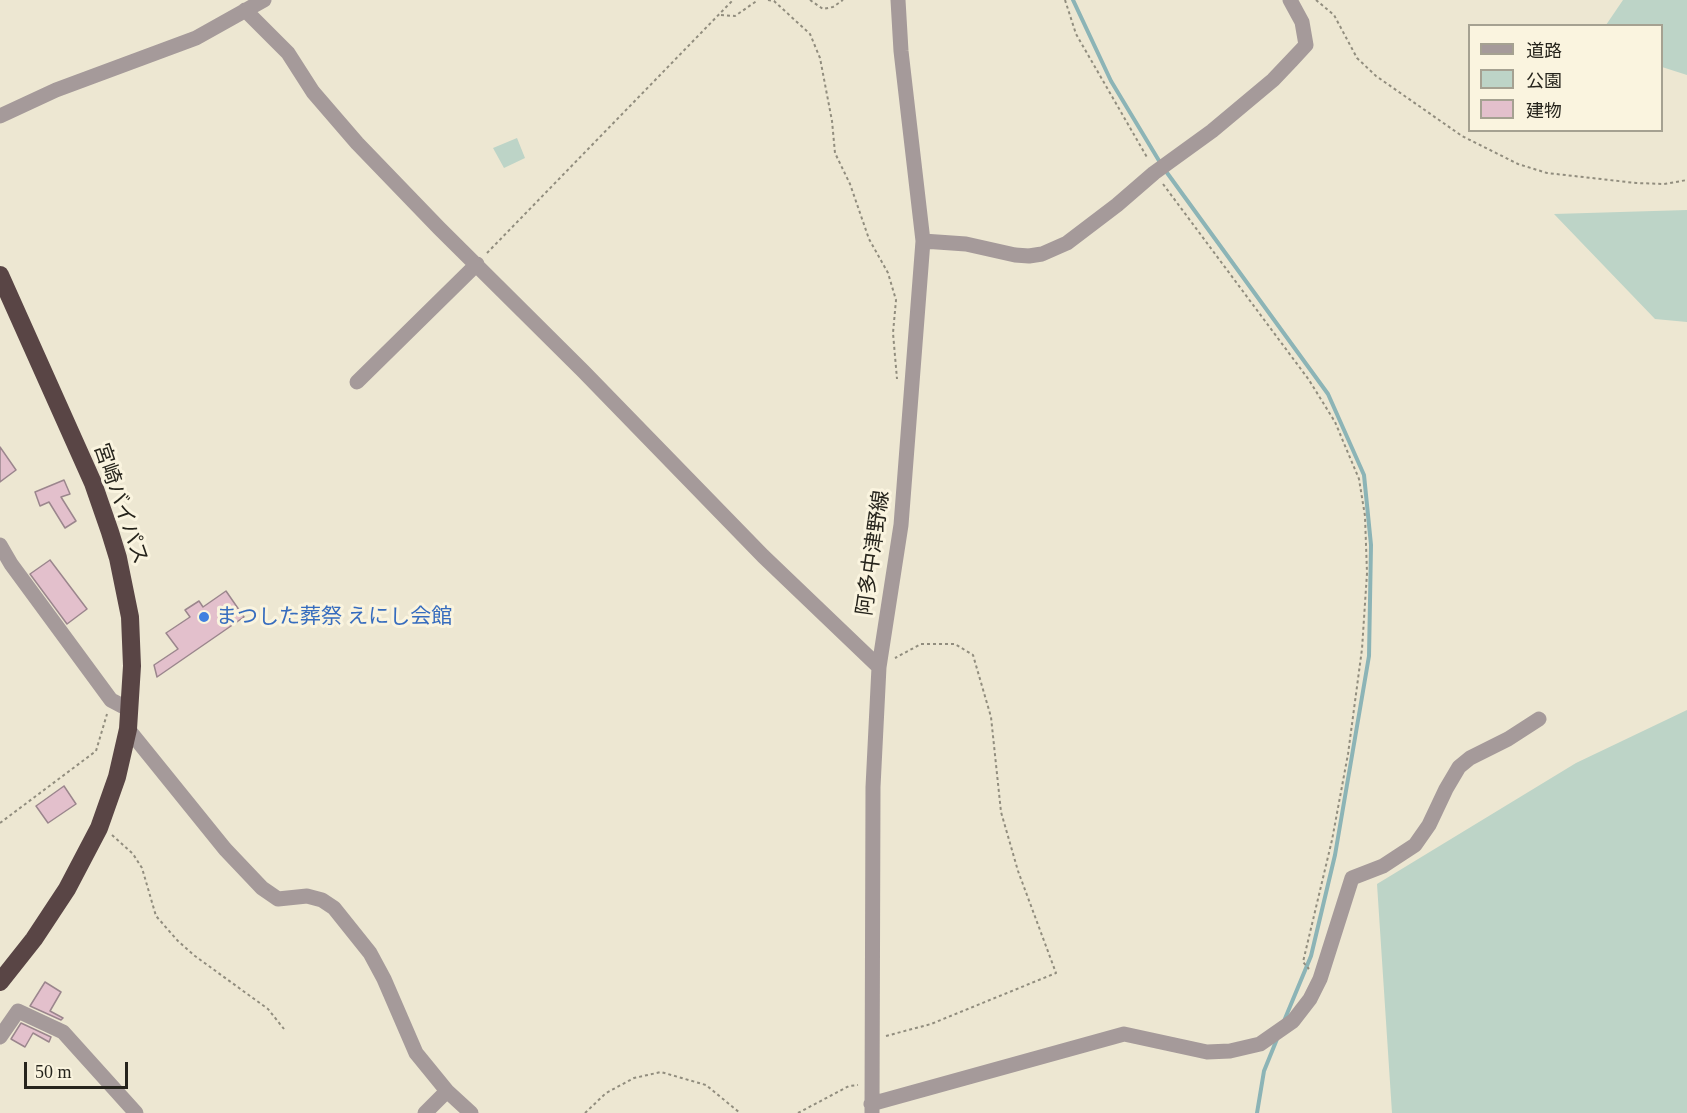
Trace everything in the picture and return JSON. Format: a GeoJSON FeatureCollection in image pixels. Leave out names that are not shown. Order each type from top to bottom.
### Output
{"type":"FeatureCollection","features":[{"type":"Feature","properties":{"kind":"highway","name":"宮崎バイパス"},"geometry":{"type":"LineString","coordinates":[[0,275],[93,483],[118,558],[130,617],[132,666],[128,729],[117,777],[99,828],[67,890],[34,939],[0,982]]}},
{"type":"Feature","properties":{"kind":"street"},"geometry":{"type":"LineString","coordinates":[[0,116],[56,90],[196,38],[264,0]]}},
{"type":"Feature","properties":{"kind":"street","name":"阿多中津野線"},"geometry":{"type":"LineString","coordinates":[[871,1109],[873,787],[879,667],[901,525],[923,241],[900,42],[898,0]]}},
{"type":"Feature","properties":{"kind":"street"},"geometry":{"type":"LineString","coordinates":[[923,241],[966,244],[1029,256],[1042,254],[1067,243],[1091,226],[1154,173],[1212,131],[1264,87],[1306,45],[1302,22],[1290,0]]}},
{"type":"Feature","properties":{"kind":"street"},"geometry":{"type":"LineString","coordinates":[[245,10],[288,53],[313,92],[357,142],[439,228],[763,556],[879,667]]}},
{"type":"Feature","properties":{"kind":"street"},"geometry":{"type":"LineString","coordinates":[[357,382],[477,264]]}},
{"type":"Feature","properties":{"kind":"street"},"geometry":{"type":"LineString","coordinates":[[0,545],[11,564],[111,700],[130,710]]}},
{"type":"Feature","properties":{"kind":"street"},"geometry":{"type":"LineString","coordinates":[[871,1109],[1124,1034],[1201,1051],[1230,1051],[1260,1044],[1293,1021],[1303,1010],[1320,980],[1352,878],[1383,866],[1415,845],[1429,825],[1459,767],[1470,758],[1508,739],[1539,719]]}},
{"type":"Feature","properties":{"kind":"street"},"geometry":{"type":"LineString","coordinates":[[128,729],[225,849],[262,888],[278,899],[307,896],[322,900],[334,908],[370,953],[384,979],[416,1053],[447,1091],[471,1113]]}},
{"type":"Feature","properties":{"kind":"street"},"geometry":{"type":"LineString","coordinates":[[0,1037],[18,1011],[63,1032],[136,1113]]}},
{"type":"Feature","properties":{"kind":"street"},"geometry":{"type":"LineString","coordinates":[[425,1113],[447,1091]]}},
{"type":"Feature","properties":{"kind":"path"},"geometry":{"type":"LineString","coordinates":[[477,264],[733,0]]}},
{"type":"Feature","properties":{"kind":"path"},"geometry":{"type":"LineString","coordinates":[[720,14],[735,16],[758,0]]}},
{"type":"Feature","properties":{"kind":"path"},"geometry":{"type":"LineString","coordinates":[[768,0],[774,1],[810,34],[820,58],[832,121],[835,153],[850,184],[869,239],[888,273],[896,300],[893,333],[898,386]]}},
{"type":"Feature","properties":{"kind":"path"},"geometry":{"type":"LineString","coordinates":[[810,0],[823,9],[832,7],[843,0]]}},
{"type":"Feature","properties":{"kind":"path"},"geometry":{"type":"LineString","coordinates":[[1065,0],[1076,34],[1147,155],[1154,173],[1309,380],[1335,423],[1359,479],[1365,516],[1367,573],[1362,649],[1348,754],[1332,840],[1303,962],[1320,980]]}},
{"type":"Feature","properties":{"kind":"path"},"geometry":{"type":"LineString","coordinates":[[1316,0],[1334,15],[1357,58],[1376,76],[1462,136],[1518,164],[1547,173],[1636,183],[1664,184],[1687,180]]}},
{"type":"Feature","properties":{"kind":"path"},"geometry":{"type":"LineString","coordinates":[[872,1040],[931,1024],[1056,973],[1018,871],[1000,812],[991,717],[974,656],[955,644],[921,644],[879,667]]}},
{"type":"Feature","properties":{"kind":"path"},"geometry":{"type":"LineString","coordinates":[[0,824],[96,751],[111,700]]}},
{"type":"Feature","properties":{"kind":"path"},"geometry":{"type":"LineString","coordinates":[[99,828],[114,836],[133,854],[142,868],[156,916],[178,941],[268,1009],[284,1029]]}},
{"type":"Feature","properties":{"kind":"path"},"geometry":{"type":"LineString","coordinates":[[585,1113],[606,1093],[634,1078],[661,1072],[706,1085],[740,1113]]}},
{"type":"Feature","properties":{"kind":"path"},"geometry":{"type":"LineString","coordinates":[[798,1113],[849,1086],[871,1082]]}},
{"type":"Feature","properties":{"kind":"green space"},"geometry":{"type":"Polygon","coordinates":[[[1623,0],[1687,0],[1687,75],[1663,67],[1663,24],[1607,24],[1623,0]]]}},
{"type":"Feature","properties":{"kind":"green space"},"geometry":{"type":"Polygon","coordinates":[[[517,138],[525,158],[504,168],[493,148],[517,138]]]}},
{"type":"Feature","properties":{"kind":"green space"},"geometry":{"type":"Polygon","coordinates":[[[1687,210],[1687,322],[1655,319],[1554,214],[1687,210]]]}},
{"type":"Feature","properties":{"kind":"green space"},"geometry":{"type":"Polygon","coordinates":[[[1687,710],[1687,1113],[1392,1113],[1377,884],[1576,763],[1687,710]]]}},
{"type":"Feature","properties":{"kind":"building"},"geometry":{"type":"Polygon","coordinates":[[[0,447],[16,470],[0,482],[0,447]]]}},
{"type":"Feature","properties":{"kind":"building"},"geometry":{"type":"Polygon","coordinates":[[[64,480],[70,494],[61,497],[76,521],[65,528],[49,502],[40,506],[35,492],[64,480]]]}},
{"type":"Feature","properties":{"kind":"building"},"geometry":{"type":"Polygon","coordinates":[[[50,560],[87,609],[67,624],[30,574],[50,560]]]}},
{"type":"Feature","properties":{"kind":"building"},"geometry":{"type":"Polygon","coordinates":[[[226,591],[244,617],[157,677],[154,665],[178,649],[166,633],[190,617],[185,610],[199,601],[203,607],[226,591]]]}},
{"type":"Feature","properties":{"kind":"building"},"geometry":{"type":"Polygon","coordinates":[[[64,786],[76,804],[48,823],[36,806],[64,786]]]}},
{"type":"Feature","properties":{"kind":"building"},"geometry":{"type":"Polygon","coordinates":[[[45,982],[61,992],[50,1011],[63,1018],[61,1020],[30,1006],[45,982]]]}},
{"type":"Feature","properties":{"kind":"building"},"geometry":{"type":"Polygon","coordinates":[[[21,1023],[51,1037],[49,1042],[33,1033],[25,1047],[11,1039],[21,1023]]]}},
{"type":"Feature","properties":{"kind":"waterway"},"geometry":{"type":"LineString","coordinates":[[1073,0],[1111,81],[1161,164]]}},
{"type":"Feature","properties":{"kind":"waterway"},"geometry":{"type":"LineString","coordinates":[[1165,170],[1328,394],[1364,475],[1371,545],[1369,656],[1335,855],[1311,956],[1284,1021]]}},
{"type":"Feature","properties":{"kind":"waterway"},"geometry":{"type":"LineString","coordinates":[[1257,1113],[1264,1071],[1277,1039]]}},
{"type":"Feature","properties":{"kind":"place","name":"まつした葬祭 えにし会館"},"geometry":{"type":"Point","coordinates":[204,617]}}]}
